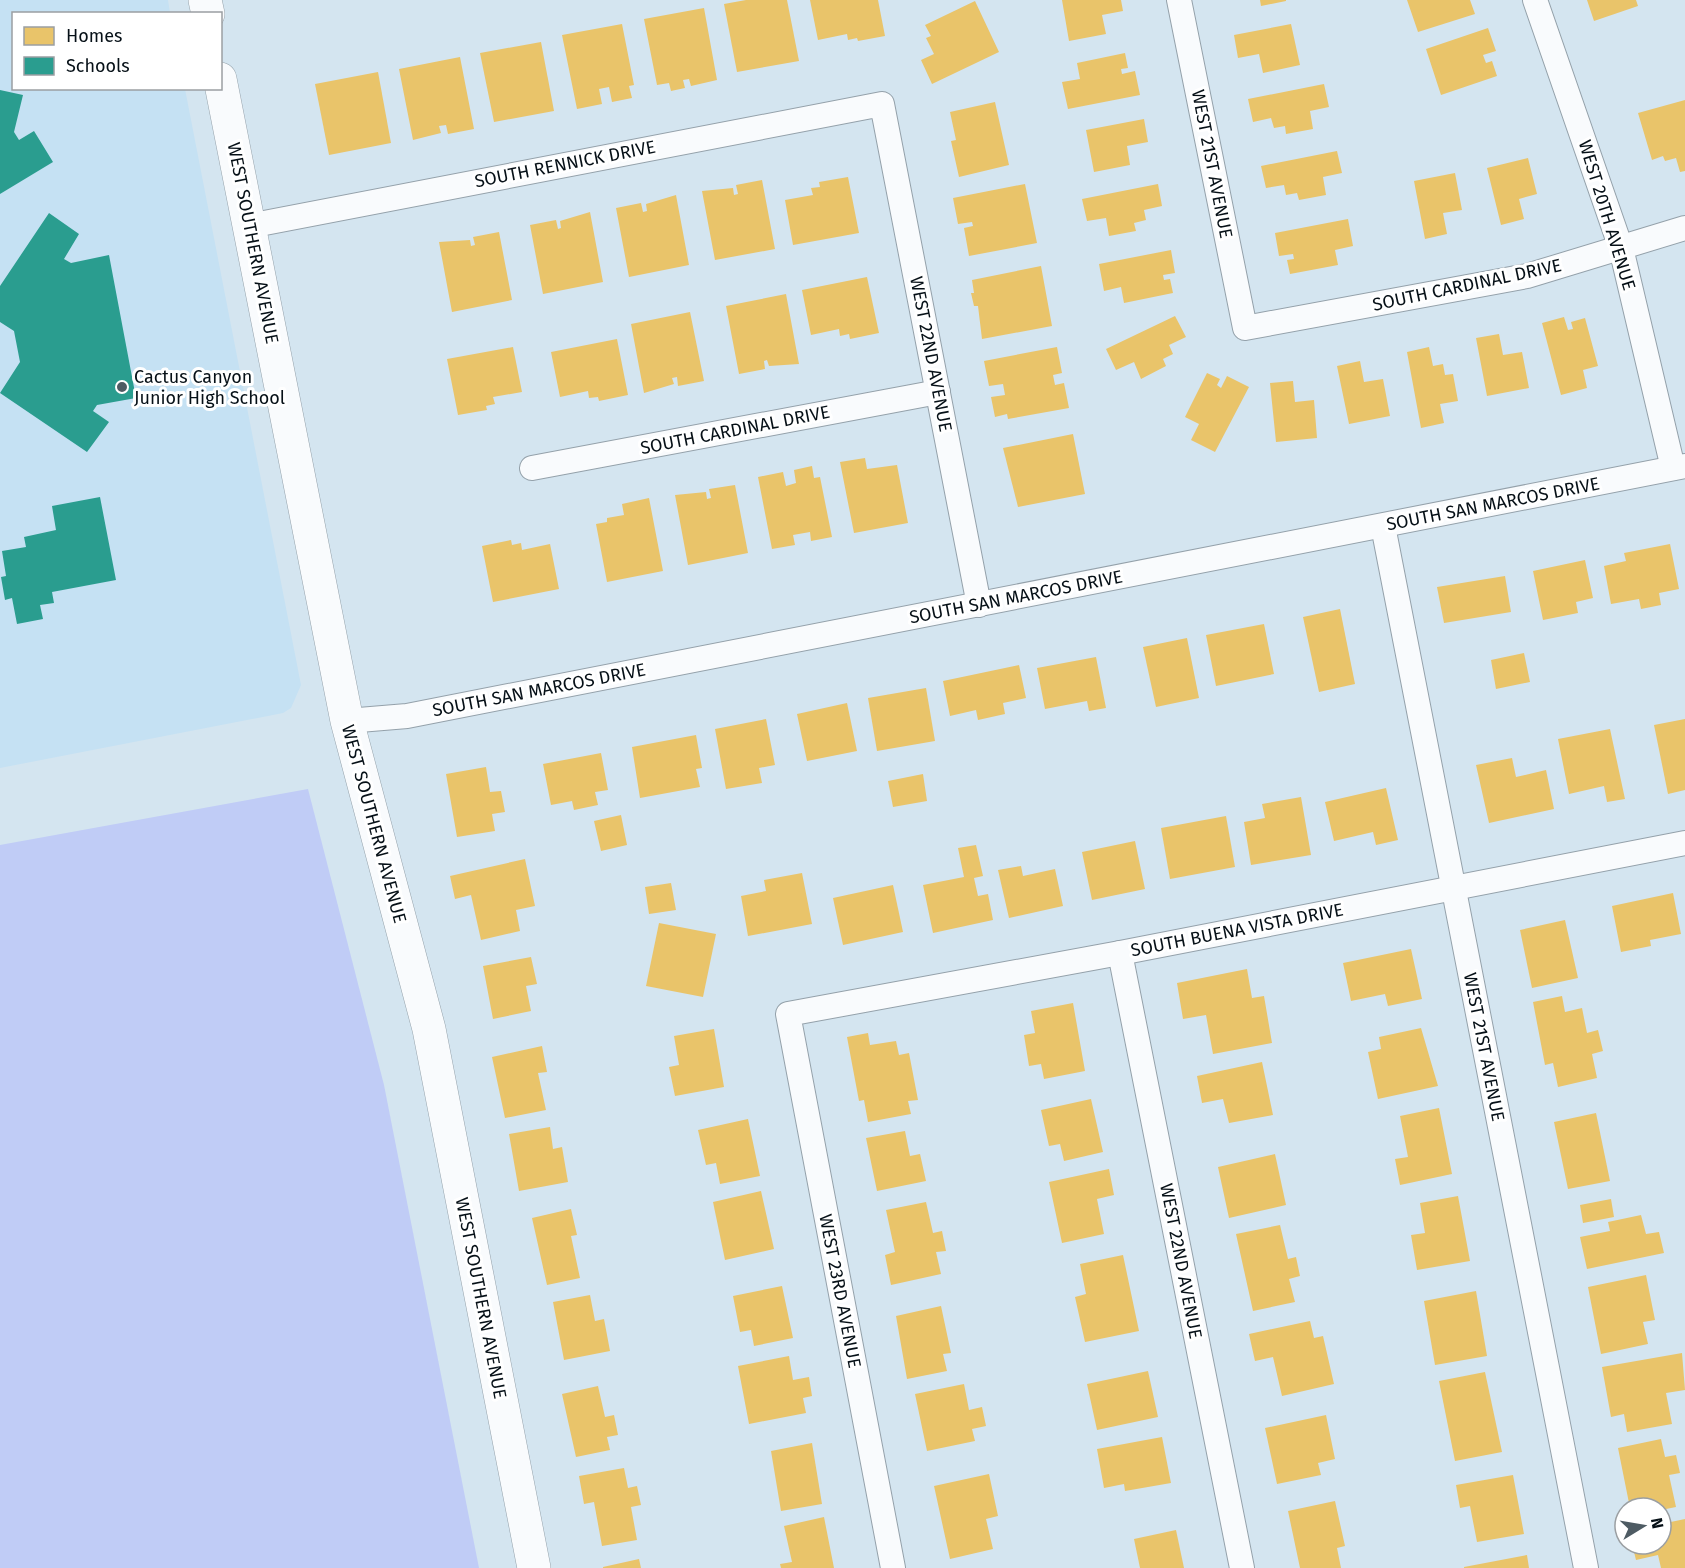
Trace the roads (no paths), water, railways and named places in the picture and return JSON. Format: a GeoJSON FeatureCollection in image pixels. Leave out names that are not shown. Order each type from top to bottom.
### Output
{"type":"FeatureCollection","features":[{"type":"Feature","properties":{"kind":"main road","name":"WEST SOUTHERN AVENUE"},"geometry":{"type":"LineString","coordinates":[[222,89],[347,721],[429,1029],[534,1568]]}},
{"type":"Feature","properties":{"kind":"street","name":"WEST 21ST AVENUE"},"geometry":{"type":"LineString","coordinates":[[1179,0],[1245,328]]}},
{"type":"Feature","properties":{"kind":"street","name":"WEST 20TH AVENUE"},"geometry":{"type":"LineString","coordinates":[[1535,0],[1621,248],[1679,467]]}},
{"type":"Feature","properties":{"kind":"street","name":"SOUTH RENNICK DRIVE"},"geometry":{"type":"LineString","coordinates":[[249,226],[882,104]]}},
{"type":"Feature","properties":{"kind":"street","name":"WEST 22ND AVENUE"},"geometry":{"type":"LineString","coordinates":[[882,104],[980,605]]}},
{"type":"Feature","properties":{"kind":"street","name":"SOUTH CARDINAL DRIVE"},"geometry":{"type":"LineString","coordinates":[[1245,328],[1527,276],[1685,228]]}},
{"type":"Feature","properties":{"kind":"street","name":"SOUTH CARDINAL DRIVE"},"geometry":{"type":"LineString","coordinates":[[532,468],[938,392]]}},
{"type":"Feature","properties":{"kind":"street","name":"SOUTH SAN MARCOS DRIVE"},"geometry":{"type":"LineString","coordinates":[[347,721],[407,716],[1679,467]]}},
{"type":"Feature","properties":{"kind":"street","name":"WEST 21ST AVENUE"},"geometry":{"type":"LineString","coordinates":[[1383,526],[1586,1568]]}},
{"type":"Feature","properties":{"kind":"street","name":"SOUTH BUENA VISTA DRIVE"},"geometry":{"type":"LineString","coordinates":[[788,1014],[1120,953],[1685,843]]}},
{"type":"Feature","properties":{"kind":"street","name":"WEST 22ND AVENUE"},"geometry":{"type":"LineString","coordinates":[[1120,953],[1242,1568]]}},
{"type":"Feature","properties":{"kind":"street","name":"WEST 23RD AVENUE"},"geometry":{"type":"LineString","coordinates":[[788,1014],[893,1568]]}},
{"type":"Feature","properties":{"kind":"place","name":"Cactus Canyon Junior High School"},"geometry":{"type":"Point","coordinates":[122,387]}}]}
